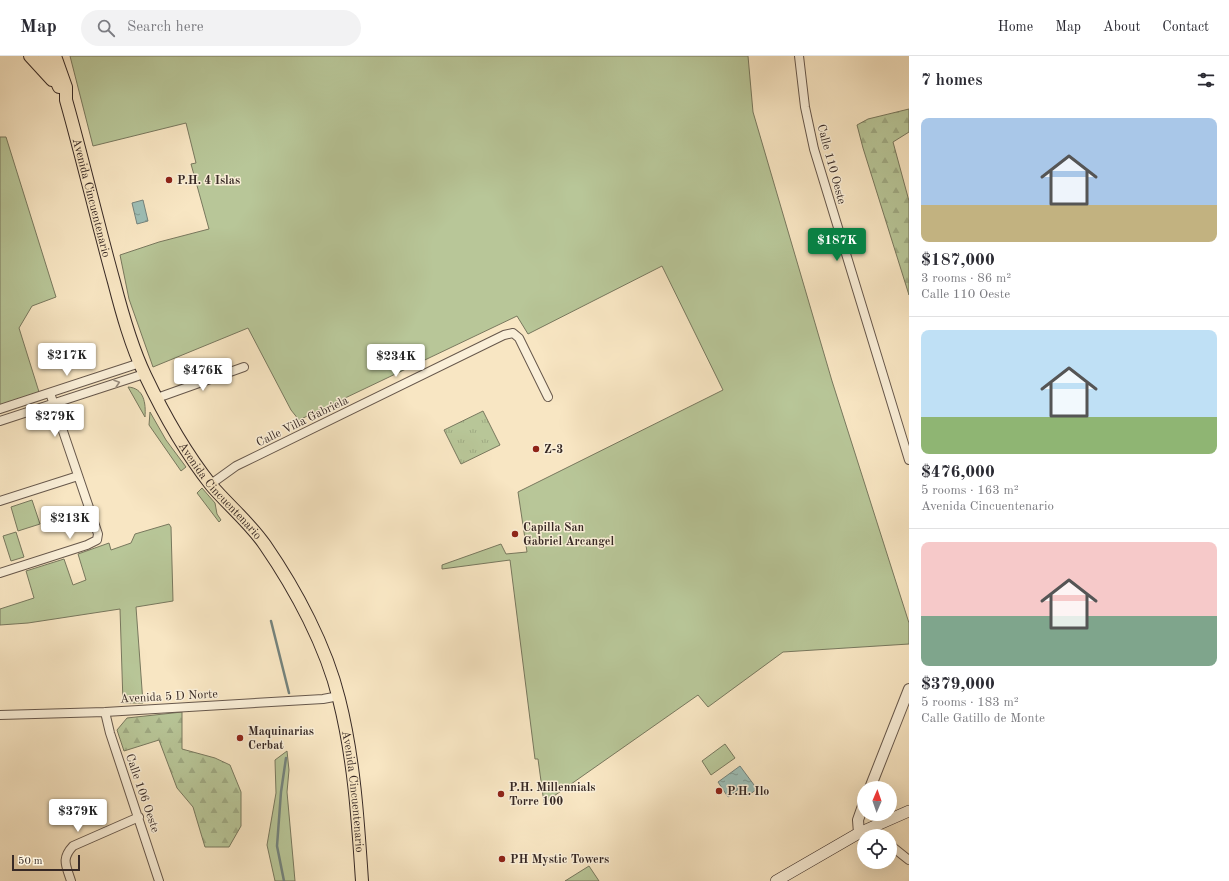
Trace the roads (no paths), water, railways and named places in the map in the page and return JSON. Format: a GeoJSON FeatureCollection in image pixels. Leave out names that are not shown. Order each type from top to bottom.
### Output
{"type":"FeatureCollection","features":[{"type":"Feature","properties":{"kind":"main road"},"geometry":{"type":"LineString","coordinates":[[30,56],[63,88]]}},
{"type":"Feature","properties":{"kind":"main road","name":"Avenida Cincuentenario"},"geometry":{"type":"LineString","coordinates":[[44,56],[63,88]]}},
{"type":"Feature","properties":{"kind":"main road","name":"Avenida Cincuentenario"},"geometry":{"type":"LineString","coordinates":[[55,56],[113,279],[126,325],[142,369],[171,426],[211,484],[264,543],[293,588],[317,636],[339,696],[356,794],[362,880]]}},
{"type":"Feature","properties":{"kind":"main road"},"geometry":{"type":"LineString","coordinates":[[62,56],[63,88]]}},
{"type":"Feature","properties":{"kind":"main road"},"geometry":{"type":"LineString","coordinates":[[872,828],[909,811]]}},
{"type":"Feature","properties":{"kind":"main road"},"geometry":{"type":"LineString","coordinates":[[776,881],[857,834]]}},
{"type":"Feature","properties":{"kind":"street","name":"Calle 110 Oeste"},"geometry":{"type":"LineString","coordinates":[[800,56],[805,107],[814,149],[909,460]]}},
{"type":"Feature","properties":{"kind":"street","name":"Calle Villa Gabriela"},"geometry":{"type":"LineString","coordinates":[[211,484],[236,466],[504,335],[513,333],[519,338],[548,397]]}},
{"type":"Feature","properties":{"kind":"street"},"geometry":{"type":"LineString","coordinates":[[156,398],[244,367]]}},
{"type":"Feature","properties":{"kind":"street"},"geometry":{"type":"LineString","coordinates":[[0,409],[50,393],[142,369]]}},
{"type":"Feature","properties":{"kind":"street"},"geometry":{"type":"LineString","coordinates":[[0,422],[54,404],[142,369]]}},
{"type":"Feature","properties":{"kind":"street"},"geometry":{"type":"LineString","coordinates":[[0,573],[88,545],[97,540],[98,534],[50,393]]}},
{"type":"Feature","properties":{"kind":"street"},"geometry":{"type":"LineString","coordinates":[[0,501],[78,476]]}},
{"type":"Feature","properties":{"kind":"street"},"geometry":{"type":"LineString","coordinates":[[873,781],[909,689]]}},
{"type":"Feature","properties":{"kind":"street","name":"Avenida 5 D Norte"},"geometry":{"type":"LineString","coordinates":[[0,715],[105,712],[323,699],[339,696]]}},
{"type":"Feature","properties":{"kind":"street","name":"Calle 106 Oeste"},"geometry":{"type":"LineString","coordinates":[[105,712],[110,732],[159,881]]}},
{"type":"Feature","properties":{"kind":"street"},"geometry":{"type":"LineString","coordinates":[[71,881],[65,861],[67,852],[73,846],[139,818]]}},
{"type":"Feature","properties":{"kind":"street"},"geometry":{"type":"LineString","coordinates":[[897,851],[909,860]]}},
{"type":"Feature","properties":{"kind":"water"},"geometry":{"type":"Polygon","coordinates":[[[143,200],[148,221],[137,224],[132,203],[143,200]]]}},
{"type":"Feature","properties":{"kind":"water"},"geometry":{"type":"Polygon","coordinates":[[[740,766],[757,789],[749,795],[743,786],[728,797],[718,782],[740,766]]]}},
{"type":"Feature","properties":{"kind":"waterway"},"geometry":{"type":"LineString","coordinates":[[271,621],[289,693]]}},
{"type":"Feature","properties":{"kind":"waterway"},"geometry":{"type":"LineString","coordinates":[[284,881],[277,846],[281,792],[286,758]]}},
{"type":"Feature","properties":{"kind":"place","name":"P.H. 4 Islas"},"geometry":{"type":"Point","coordinates":[169,180]}},
{"type":"Feature","properties":{"kind":"place","name":"Z-3"},"geometry":{"type":"Point","coordinates":[536,449]}},
{"type":"Feature","properties":{"kind":"place","name":"Capilla San Gabriel Arcangel"},"geometry":{"type":"Point","coordinates":[515,534]}},
{"type":"Feature","properties":{"kind":"place","name":"Maquinarias Cerbat"},"geometry":{"type":"Point","coordinates":[240,738]}},
{"type":"Feature","properties":{"kind":"place","name":"P.H. Ilo"},"geometry":{"type":"Point","coordinates":[719,791]}},
{"type":"Feature","properties":{"kind":"place","name":"P.H. Millennials Torre 100"},"geometry":{"type":"Point","coordinates":[501,794]}},
{"type":"Feature","properties":{"kind":"place","name":"PH Mystic Towers"},"geometry":{"type":"Point","coordinates":[502,859]}}]}
